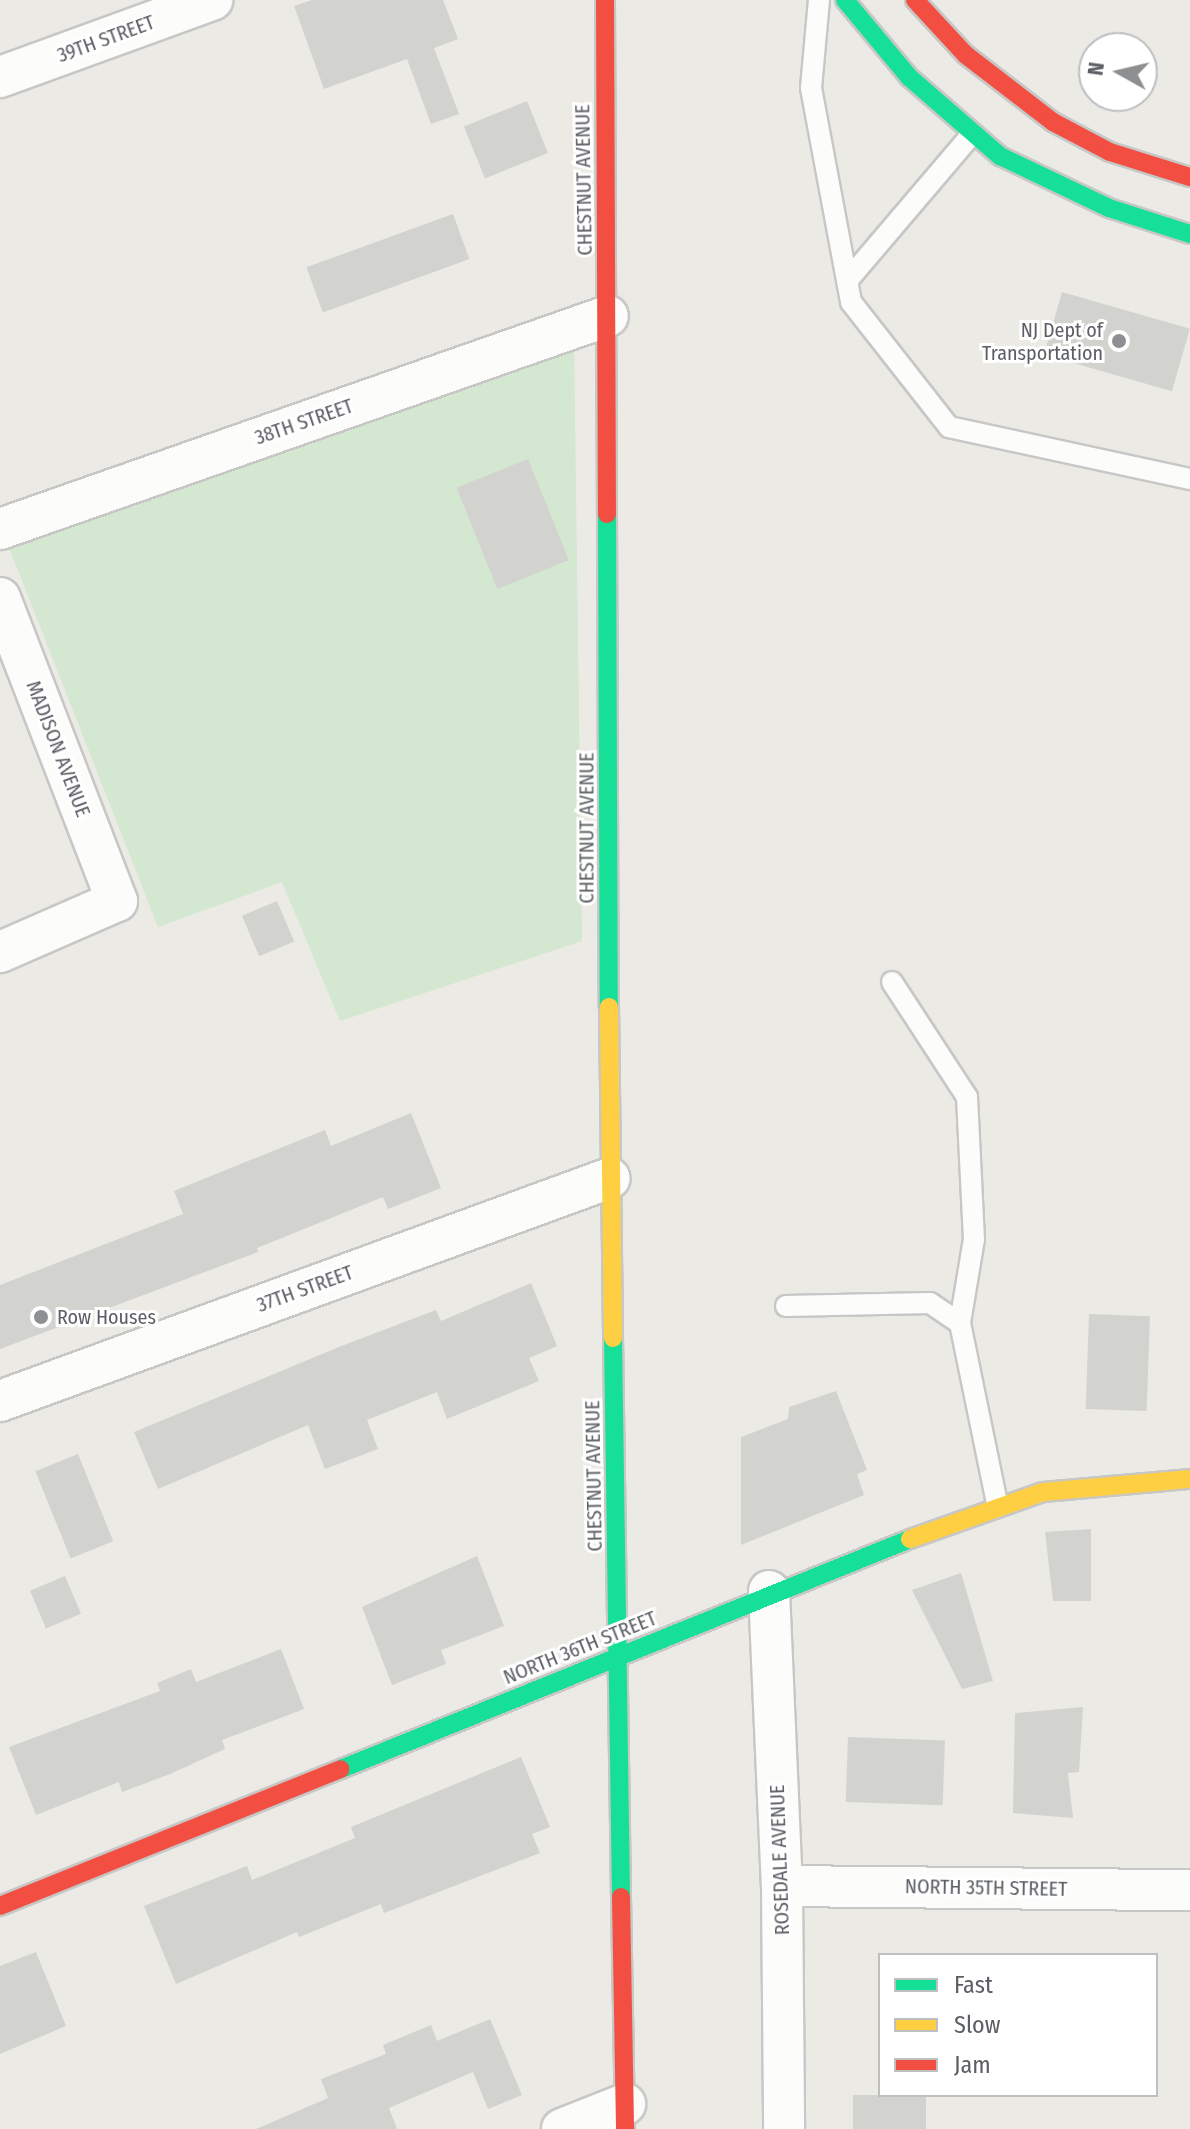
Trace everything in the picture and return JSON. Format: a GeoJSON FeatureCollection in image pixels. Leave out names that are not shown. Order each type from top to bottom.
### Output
{"type":"FeatureCollection","features":[{"type":"Feature","properties":{"kind":"street","name":"39TH STREET"},"geometry":{"type":"LineString","coordinates":[[0,77],[212,0]]}},
{"type":"Feature","properties":{"kind":"street","name":"CHESTNUT AVENUE"},"geometry":{"type":"LineString","coordinates":[[605,0],[610,1178],[619,1656]]}},
{"type":"Feature","properties":{"kind":"street"},"geometry":{"type":"LineString","coordinates":[[845,0],[909,77],[972,134],[1050,183],[1190,234]]}},
{"type":"Feature","properties":{"kind":"street"},"geometry":{"type":"LineString","coordinates":[[915,0],[942,33],[1031,108],[1110,152],[1190,177]]}},
{"type":"Feature","properties":{"kind":"street","name":"38TH STREET"},"geometry":{"type":"LineString","coordinates":[[0,529],[608,316]]}},
{"type":"Feature","properties":{"kind":"street","name":"MADISON AVENUE"},"geometry":{"type":"LineString","coordinates":[[0,598],[117,901],[0,952]]}},
{"type":"Feature","properties":{"kind":"street","name":"37TH STREET"},"geometry":{"type":"LineString","coordinates":[[0,1401],[610,1178]]}},
{"type":"Feature","properties":{"kind":"street","name":"NORTH 36TH STREET"},"geometry":{"type":"LineString","coordinates":[[0,1906],[619,1656],[769,1591],[997,1504],[1043,1492],[1190,1479]]}},
{"type":"Feature","properties":{"kind":"street","name":"ROSEDALE AVENUE"},"geometry":{"type":"LineString","coordinates":[[769,1591],[782,1886],[784,2129]]}},
{"type":"Feature","properties":{"kind":"street"},"geometry":{"type":"LineString","coordinates":[[562,2129],[625,2117],[619,1656]]}},
{"type":"Feature","properties":{"kind":"street","name":"NORTH 35TH STREET"},"geometry":{"type":"LineString","coordinates":[[782,1886],[1190,1890]]}},
{"type":"Feature","properties":{"kind":"lane"},"geometry":{"type":"LineString","coordinates":[[819,0],[811,88],[851,302],[949,427],[1190,479]]}},
{"type":"Feature","properties":{"kind":"lane"},"geometry":{"type":"LineString","coordinates":[[847,281],[972,134]]}},
{"type":"Feature","properties":{"kind":"lane"},"geometry":{"type":"LineString","coordinates":[[892,982],[967,1097],[974,1239],[960,1323],[997,1504]]}},
{"type":"Feature","properties":{"kind":"lane"},"geometry":{"type":"LineString","coordinates":[[786,1306],[930,1303],[960,1323]]}},
{"type":"Feature","properties":{"kind":"green space"},"geometry":{"type":"Polygon","coordinates":[[[574,339],[582,941],[340,1021],[282,882],[158,927],[8,545],[574,339]]]}},
{"type":"Feature","properties":{"kind":"building"},"geometry":{"type":"Polygon","coordinates":[[[312,0],[443,0],[458,39],[434,48],[459,114],[431,124],[407,59],[324,89],[294,6],[312,0]]]}},
{"type":"Feature","properties":{"kind":"building"},"geometry":{"type":"Polygon","coordinates":[[[527,101],[548,153],[485,178],[464,126],[527,101]]]}},
{"type":"Feature","properties":{"kind":"building"},"geometry":{"type":"Polygon","coordinates":[[[453,214],[469,259],[323,312],[306,267],[453,214]]]}},
{"type":"Feature","properties":{"kind":"building","name":"NJ Dept of Transportation"},"geometry":{"type":"Polygon","coordinates":[[[1062,292],[1190,329],[1172,391],[1044,354],[1062,292]]]}},
{"type":"Feature","properties":{"kind":"building"},"geometry":{"type":"Polygon","coordinates":[[[528,459],[569,560],[497,589],[457,488],[528,459]]]}},
{"type":"Feature","properties":{"kind":"building"},"geometry":{"type":"Polygon","coordinates":[[[277,901],[294,942],[259,956],[242,916],[277,901]]]}},
{"type":"Feature","properties":{"kind":"building"},"geometry":{"type":"Polygon","coordinates":[[[411,1113],[441,1188],[388,1209],[383,1197],[257,1248],[258,1252],[0,1349],[0,1285],[183,1214],[174,1191],[325,1130],[331,1146],[411,1113]]]}},
{"type":"Feature","properties":{"kind":"building"},"geometry":{"type":"Polygon","coordinates":[[[531,1283],[557,1346],[529,1358],[539,1381],[447,1419],[437,1392],[367,1420],[378,1449],[325,1469],[308,1425],[158,1489],[134,1432],[436,1310],[441,1321],[531,1283]]]}},
{"type":"Feature","properties":{"kind":"building"},"geometry":{"type":"Polygon","coordinates":[[[1089,1314],[1150,1316],[1147,1411],[1086,1409],[1089,1314]]]}},
{"type":"Feature","properties":{"kind":"building"},"geometry":{"type":"Polygon","coordinates":[[[836,1391],[867,1470],[857,1474],[864,1495],[741,1545],[741,1437],[788,1419],[789,1407],[836,1391]]]}},
{"type":"Feature","properties":{"kind":"building"},"geometry":{"type":"Polygon","coordinates":[[[78,1454],[113,1541],[71,1558],[35,1471],[78,1454]]]}},
{"type":"Feature","properties":{"kind":"building"},"geometry":{"type":"Polygon","coordinates":[[[1091,1529],[1091,1601],[1053,1601],[1045,1532],[1091,1529]]]}},
{"type":"Feature","properties":{"kind":"building"},"geometry":{"type":"Polygon","coordinates":[[[477,1556],[504,1626],[441,1650],[446,1664],[392,1685],[362,1607],[477,1556]]]}},
{"type":"Feature","properties":{"kind":"building"},"geometry":{"type":"Polygon","coordinates":[[[961,1573],[993,1681],[962,1689],[912,1590],[961,1573]]]}},
{"type":"Feature","properties":{"kind":"building"},"geometry":{"type":"Polygon","coordinates":[[[65,1576],[81,1614],[46,1629],[30,1591],[65,1576]]]}},
{"type":"Feature","properties":{"kind":"building"},"geometry":{"type":"Polygon","coordinates":[[[281,1649],[304,1709],[222,1740],[225,1749],[170,1774],[122,1792],[119,1782],[36,1815],[9,1747],[160,1691],[157,1683],[191,1669],[196,1682],[281,1649]]]}},
{"type":"Feature","properties":{"kind":"building"},"geometry":{"type":"Polygon","coordinates":[[[1083,1707],[1079,1772],[1068,1773],[1073,1818],[1013,1813],[1015,1713],[1083,1707]]]}},
{"type":"Feature","properties":{"kind":"building"},"geometry":{"type":"Polygon","coordinates":[[[848,1737],[945,1740],[943,1805],[846,1802],[848,1737]]]}},
{"type":"Feature","properties":{"kind":"building"},"geometry":{"type":"Polygon","coordinates":[[[521,1757],[550,1827],[532,1834],[540,1853],[384,1913],[381,1904],[299,1937],[297,1932],[176,1984],[144,1906],[247,1866],[252,1880],[355,1838],[351,1827],[521,1757]]]}},
{"type":"Feature","properties":{"kind":"building"},"geometry":{"type":"Polygon","coordinates":[[[36,1952],[66,2026],[0,2054],[0,1966],[36,1952]]]}},
{"type":"Feature","properties":{"kind":"building"},"geometry":{"type":"Polygon","coordinates":[[[490,2019],[522,2095],[488,2109],[473,2072],[389,2108],[397,2129],[256,2129],[328,2098],[321,2079],[386,2054],[383,2045],[431,2025],[437,2041],[490,2019]]]}},
{"type":"Feature","properties":{"kind":"building"},"geometry":{"type":"Polygon","coordinates":[[[853,2095],[926,2097],[926,2129],[853,2129],[853,2095]]]}},
{"type":"Feature","properties":{"kind":"traffic: fast"},"geometry":{"type":"LineString","coordinates":[[845,0],[909,77],[1000,156],[1109,208],[1190,234]]}},
{"type":"Feature","properties":{"kind":"traffic: fast"},"geometry":{"type":"LineString","coordinates":[[607,514],[609,1007]]}},
{"type":"Feature","properties":{"kind":"traffic: fast"},"geometry":{"type":"LineString","coordinates":[[613,1338],[621,1897]]}},
{"type":"Feature","properties":{"kind":"traffic: fast"},"geometry":{"type":"LineString","coordinates":[[341,1769],[910,1539]]}},
{"type":"Feature","properties":{"kind":"traffic: slow"},"geometry":{"type":"LineString","coordinates":[[609,1007],[613,1338]]}},
{"type":"Feature","properties":{"kind":"traffic: slow"},"geometry":{"type":"LineString","coordinates":[[910,1539],[1043,1492],[1190,1479]]}},
{"type":"Feature","properties":{"kind":"traffic: jam"},"geometry":{"type":"LineString","coordinates":[[605,0],[607,514]]}},
{"type":"Feature","properties":{"kind":"traffic: jam"},"geometry":{"type":"LineString","coordinates":[[915,0],[966,55],[1053,122],[1110,152],[1190,177]]}},
{"type":"Feature","properties":{"kind":"traffic: jam"},"geometry":{"type":"LineString","coordinates":[[0,1906],[341,1769]]}},
{"type":"Feature","properties":{"kind":"traffic: jam"},"geometry":{"type":"LineString","coordinates":[[621,1897],[625,2129]]}},
{"type":"Feature","properties":{"kind":"place","name":"NJ Dept of Transportation"},"geometry":{"type":"Point","coordinates":[1119,341]}},
{"type":"Feature","properties":{"kind":"place","name":"Row Houses"},"geometry":{"type":"Point","coordinates":[41,1317]}}]}
